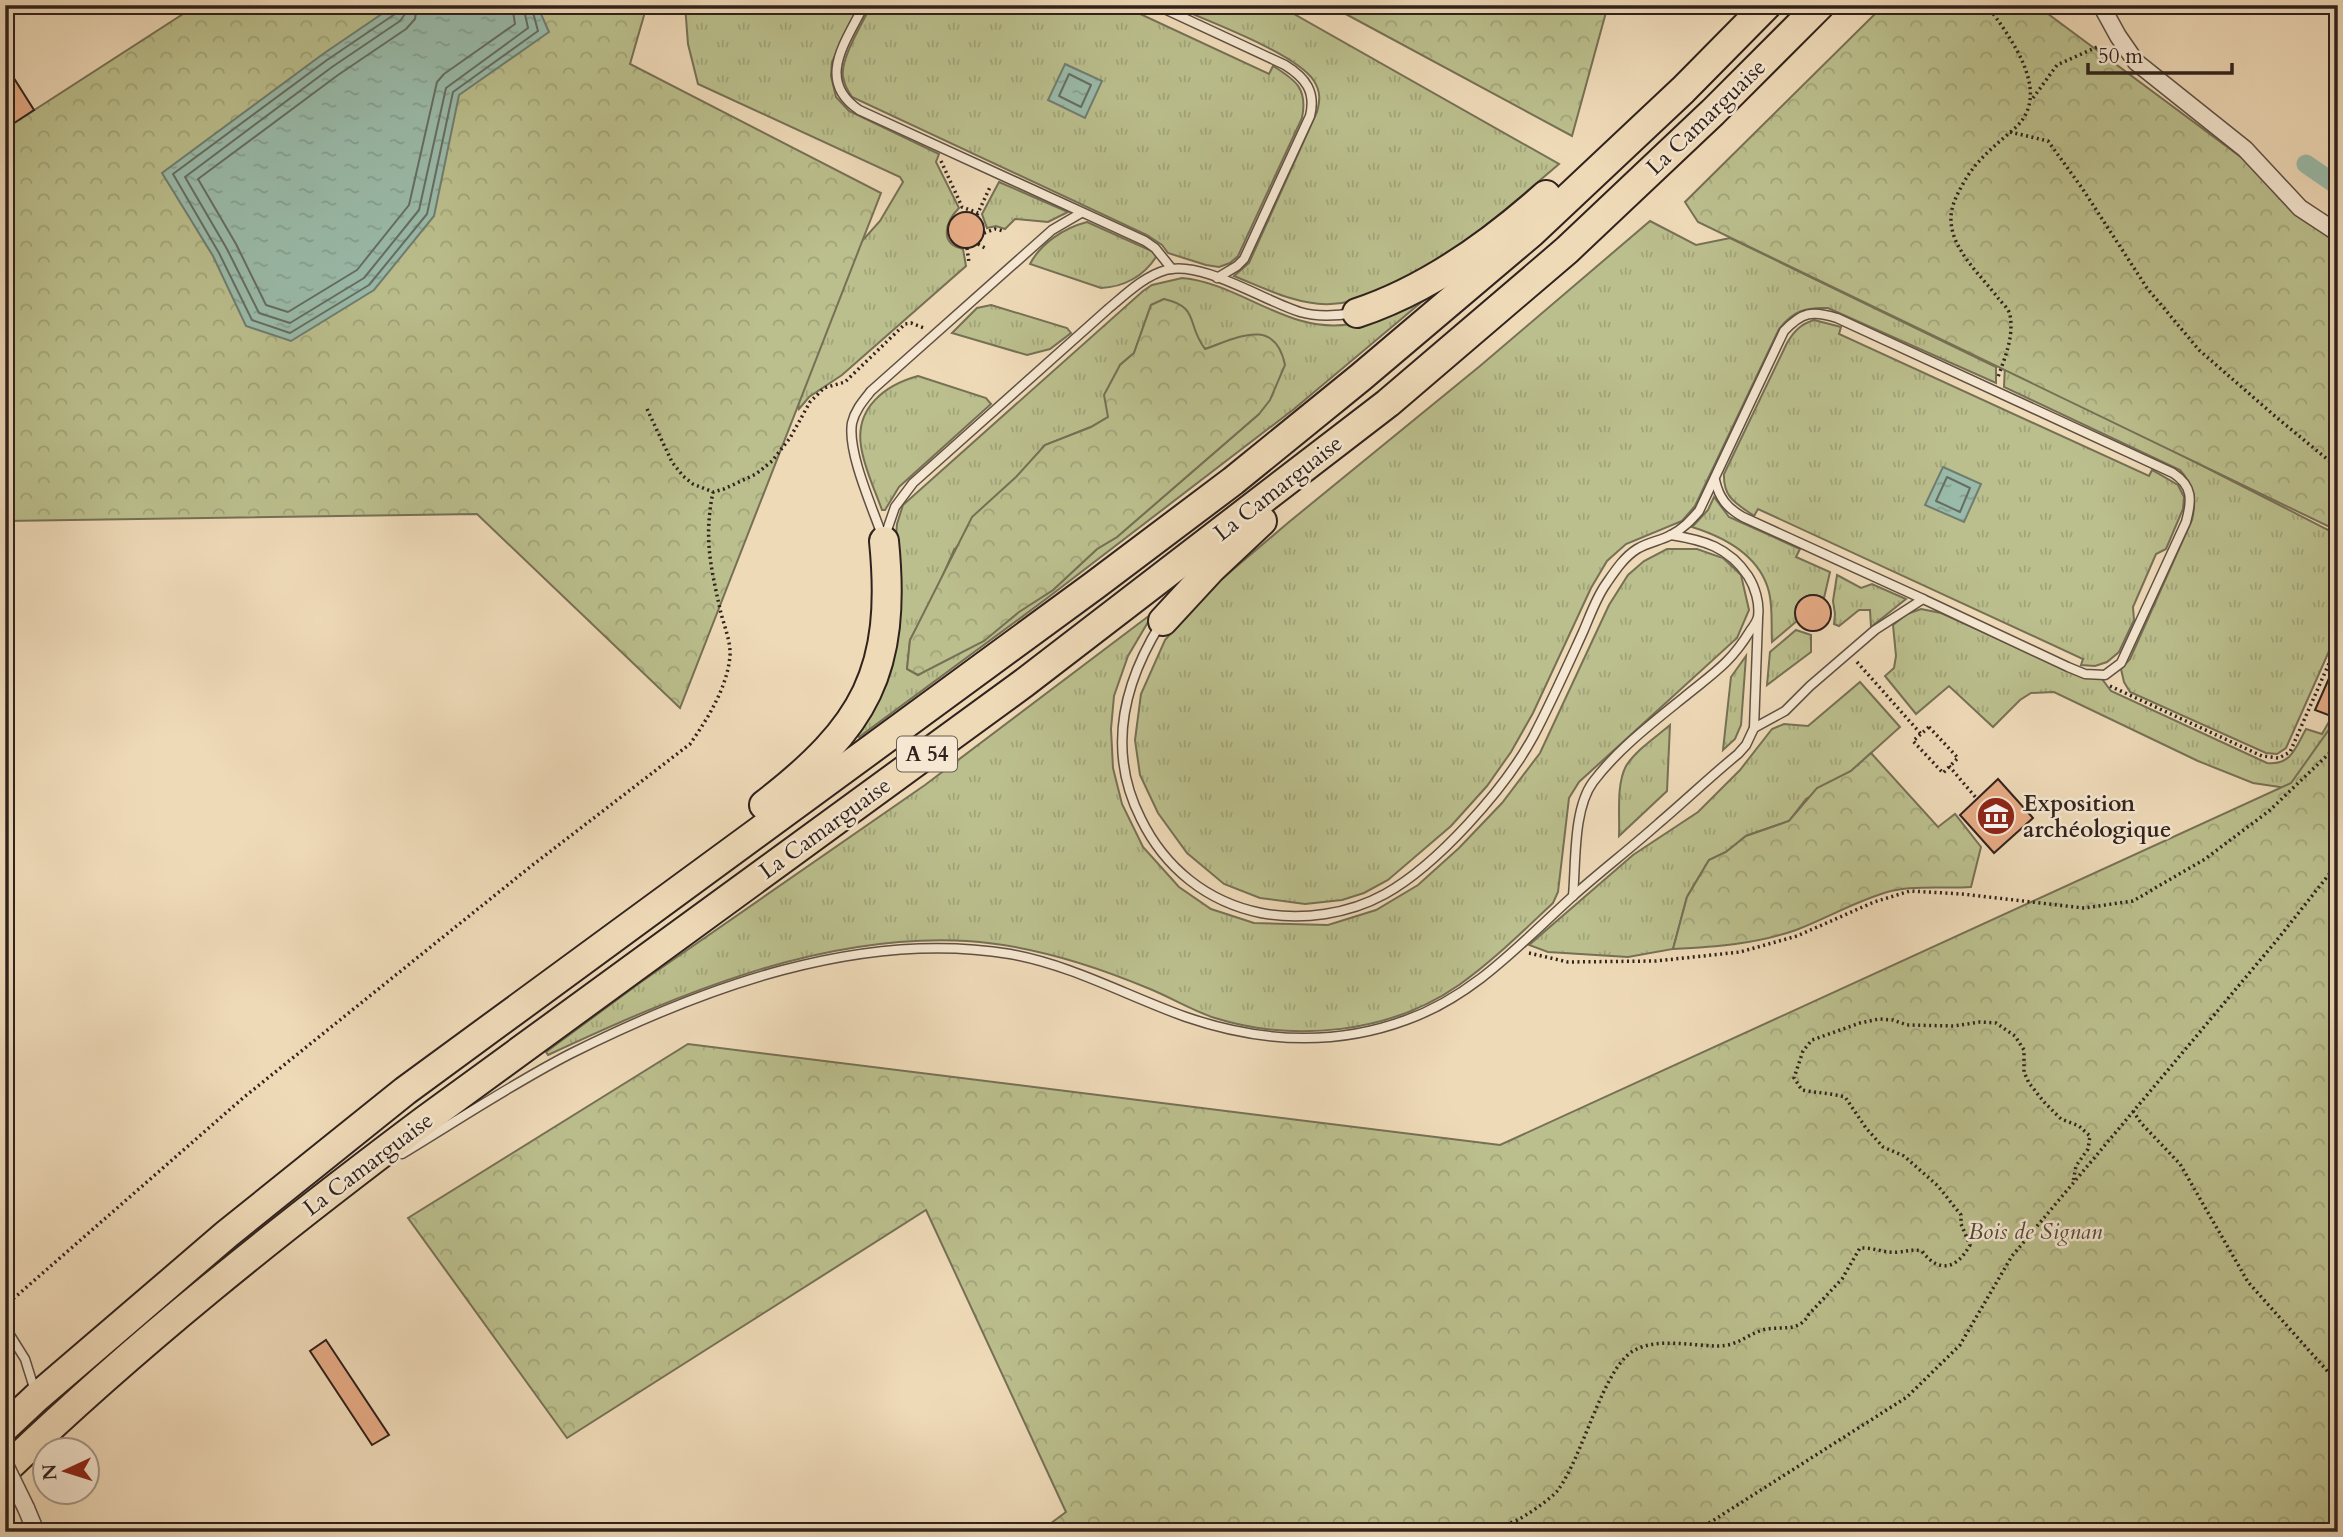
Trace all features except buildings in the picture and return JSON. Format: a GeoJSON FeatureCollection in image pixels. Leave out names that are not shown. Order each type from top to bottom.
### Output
{"type":"FeatureCollection","features":[{"type":"Feature","properties":{"kind":"highway"},"geometry":{"type":"LineString","coordinates":[[1357,313],[1386,303],[1463,260],[1532,208],[1765,5]]}},
{"type":"Feature","properties":{"kind":"highway","name":"La Camarguaise"},"geometry":{"type":"LineString","coordinates":[[5,1427],[227,1234],[385,1107],[1233,481],[1413,335],[1531,233],[1683,90],[1765,5]]}},
{"type":"Feature","properties":{"kind":"highway","name":"La Camarguaise"},"geometry":{"type":"LineString","coordinates":[[5,1467],[239,1265],[326,1195],[1024,683],[1388,403],[1567,250],[1713,113],[1820,5]]}},
{"type":"Feature","properties":{"kind":"highway"},"geometry":{"type":"LineString","coordinates":[[1163,621],[1212,568],[1388,403]]}},
{"type":"Feature","properties":{"kind":"highway"},"geometry":{"type":"LineString","coordinates":[[466,1046],[588,940],[792,783],[837,740],[864,700],[883,646],[888,609],[884,541]]}},
{"type":"Feature","properties":{"kind":"highway"},"geometry":{"type":"LineString","coordinates":[[239,1265],[393,1159]]}},
{"type":"Feature","properties":{"kind":"street"},"geometry":{"type":"LineString","coordinates":[[2101,5],[2118,36],[2137,62],[2245,149],[2300,208],[2338,233]]}},
{"type":"Feature","properties":{"kind":"street"},"geometry":{"type":"LineString","coordinates":[[5,1467],[36,1532]]}},
{"type":"Feature","properties":{"kind":"lane"},"geometry":{"type":"LineString","coordinates":[[864,5],[837,65],[836,80],[845,100],[859,110],[1145,241],[1155,248],[1172,269]]}},
{"type":"Feature","properties":{"kind":"lane"},"geometry":{"type":"LineString","coordinates":[[1156,5],[1285,65],[1302,77],[1312,96],[1310,117],[1244,259],[1237,267],[1217,278]]}},
{"type":"Feature","properties":{"kind":"lane"},"geometry":{"type":"LineString","coordinates":[[884,541],[852,446],[852,425],[859,405],[936,332],[1052,230],[1082,212]]}},
{"type":"Feature","properties":{"kind":"lane"},"geometry":{"type":"LineString","coordinates":[[884,541],[895,507],[913,483],[1108,309],[1153,276],[1172,269],[1193,270],[1301,312],[1338,315],[1357,313]]}},
{"type":"Feature","properties":{"kind":"lane"},"geometry":{"type":"LineString","coordinates":[[1163,621],[1147,646],[1135,674],[1127,695],[1122,725],[1122,759],[1135,808],[1145,827],[1181,873],[1214,897],[1246,910],[1267,914],[1315,915],[1361,904],[1385,893],[1411,876],[1447,845],[1479,811],[1532,739],[1604,587],[1621,563],[1649,542],[1671,535],[1689,523],[1699,510],[1784,331],[1794,320],[1807,314],[1820,313],[1837,318],[1994,389],[2181,478],[2187,486],[2191,503],[2186,522],[2121,663],[2105,675],[2085,674],[1743,517],[1727,506],[1717,490],[1715,480]]}},
{"type":"Feature","properties":{"kind":"lane"},"geometry":{"type":"LineString","coordinates":[[393,1159],[520,1082],[623,1030],[733,986],[847,957],[881,952],[947,949],[1013,955],[1080,974],[1183,1016],[1278,1039],[1355,1034],[1407,1020],[1459,995],[1516,950],[1573,896],[1746,745],[1754,727],[1758,618],[1756,594],[1741,566],[1732,557],[1710,543],[1671,535]]}},
{"type":"Feature","properties":{"kind":"lane"},"geometry":{"type":"LineString","coordinates":[[1754,727],[1785,711],[1875,631],[1923,599]]}},
{"type":"Feature","properties":{"kind":"lane"},"geometry":{"type":"LineString","coordinates":[[1573,896],[1581,804],[1592,783],[1614,758],[1720,671],[1742,644],[1758,618]]}},
{"type":"Feature","properties":{"kind":"lane"},"geometry":{"type":"LineString","coordinates":[[5,1327],[25,1359],[37,1397]]}},
{"type":"Feature","properties":{"kind":"path"},"geometry":{"type":"LineString","coordinates":[[1987,5],[2013,41],[2027,72],[2032,100]]}},
{"type":"Feature","properties":{"kind":"path"},"geometry":{"type":"LineString","coordinates":[[1994,389],[2011,337],[2010,312],[1959,249],[1951,218],[1955,198],[1971,169],[2018,126],[2032,100],[2057,65],[2097,47]]}},
{"type":"Feature","properties":{"kind":"path"},"geometry":{"type":"LineString","coordinates":[[2010,132],[2048,141],[2147,288],[2199,350],[2338,468]]}},
{"type":"Feature","properties":{"kind":"path"},"geometry":{"type":"LineString","coordinates":[[945,149],[940,162],[962,207],[978,214],[996,172]]}},
{"type":"Feature","properties":{"kind":"path"},"geometry":{"type":"LineString","coordinates":[[984,233],[995,229],[1003,231]]}},
{"type":"Feature","properties":{"kind":"path"},"geometry":{"type":"LineString","coordinates":[[978,244],[985,248]]}},
{"type":"Feature","properties":{"kind":"path"},"geometry":{"type":"LineString","coordinates":[[967,248],[969,263]]}},
{"type":"Feature","properties":{"kind":"path"},"geometry":{"type":"LineString","coordinates":[[647,409],[673,462],[683,476],[693,484],[713,492],[740,484],[772,461],[790,438],[810,402],[824,388],[845,382],[905,324],[911,323],[936,332]]}},
{"type":"Feature","properties":{"kind":"path"},"geometry":{"type":"LineString","coordinates":[[5,1306],[243,1098],[530,867],[690,744],[707,719],[722,688],[730,655],[707,546],[708,517],[713,492]]}},
{"type":"Feature","properties":{"kind":"path"},"geometry":{"type":"LineString","coordinates":[[2105,675],[2110,687],[2262,756],[2279,758],[2290,752],[2338,643]]}},
{"type":"Feature","properties":{"kind":"path"},"geometry":{"type":"LineString","coordinates":[[1849,653],[1921,734]]}},
{"type":"Feature","properties":{"kind":"path"},"geometry":{"type":"LineString","coordinates":[[1928,727],[1958,758],[1950,766],[1942,773],[1913,741],[1928,727]]}},
{"type":"Feature","properties":{"kind":"path"},"geometry":{"type":"LineString","coordinates":[[1516,950],[1568,962],[1656,961],[1740,952],[1797,936],[1874,902],[1910,891],[2029,900],[2084,908],[2133,901],[2205,859],[2269,811],[2338,745]]}},
{"type":"Feature","properties":{"kind":"path"},"geometry":{"type":"LineString","coordinates":[[1950,766],[1978,799]]}},
{"type":"Feature","properties":{"kind":"path"},"geometry":{"type":"LineString","coordinates":[[1695,1532],[1907,1397],[1960,1345],[2012,1256],[2338,863]]}},
{"type":"Feature","properties":{"kind":"path"},"geometry":{"type":"LineString","coordinates":[[1491,1532],[1501,1525],[1516,1521],[1556,1493],[1576,1462],[1614,1370],[1634,1350],[1656,1345],[1699,1343],[1717,1346],[1738,1343],[1763,1330],[1790,1329],[1805,1321],[1842,1279],[1860,1248],[1874,1247],[1899,1252],[1911,1248],[1922,1251],[1929,1260],[1943,1266],[1953,1265],[1964,1256],[1970,1245],[1961,1224],[1961,1215],[1938,1186],[1904,1157],[1883,1147],[1845,1097],[1802,1090],[1794,1078],[1803,1051],[1812,1040],[1879,1019],[1907,1025],[1996,1023],[2015,1036],[2024,1050],[2024,1072],[2044,1102],[2061,1119],[2079,1126],[2090,1136],[2088,1149],[2076,1166],[2073,1182]]}},
{"type":"Feature","properties":{"kind":"path"},"geometry":{"type":"LineString","coordinates":[[2133,1111],[2180,1164],[2248,1282],[2338,1383]]}},
{"type":"Feature","properties":{"kind":"green space"},"geometry":{"type":"Polygon","coordinates":[[[197,5],[647,5],[630,64],[881,193],[680,708],[477,514],[5,521],[5,129],[197,5]]]}},
{"type":"Feature","properties":{"kind":"green space"},"geometry":{"type":"Polygon","coordinates":[[[685,5],[859,5],[832,62],[831,76],[836,97],[849,111],[939,154],[936,162],[959,208],[950,220],[947,238],[963,249],[966,266],[842,375],[809,397],[799,409],[795,383],[819,289],[880,221],[903,182],[900,177],[698,84],[688,44],[685,5]]]}},
{"type":"Feature","properties":{"kind":"green space"},"geometry":{"type":"Polygon","coordinates":[[[871,5],[1121,5],[1269,74],[1273,66],[1294,81],[1302,92],[1302,118],[1238,256],[1219,267],[1206,265],[1168,253],[1162,245],[1147,235],[852,97],[844,83],[843,69],[848,51],[871,5]]]}},
{"type":"Feature","properties":{"kind":"green space"},"geometry":{"type":"Polygon","coordinates":[[[1171,5],[1278,5],[1559,164],[1452,250],[1421,271],[1390,287],[1360,299],[1319,304],[1294,299],[1257,286],[1234,276],[1249,263],[1317,112],[1318,89],[1304,70],[1289,59],[1171,5]]]}},
{"type":"Feature","properties":{"kind":"green space"},"geometry":{"type":"Polygon","coordinates":[[[1329,5],[1608,5],[1572,136],[1329,5]]]}},
{"type":"Feature","properties":{"kind":"green space"},"geometry":{"type":"Polygon","coordinates":[[[1884,5],[2036,5],[2338,229],[2338,531],[1698,222],[1685,202],[1884,5]]]}},
{"type":"Feature","properties":{"kind":"green space"},"geometry":{"type":"Polygon","coordinates":[[[999,182],[1068,212],[1048,222],[1015,219],[1005,229],[996,226],[987,228],[982,214],[999,182]]]}},
{"type":"Feature","properties":{"kind":"green space"},"geometry":{"type":"Polygon","coordinates":[[[1650,221],[1696,245],[1730,238],[1996,367],[1996,383],[1828,308],[1806,309],[1795,314],[1779,329],[1695,506],[1682,521],[1626,544],[1607,561],[1591,588],[1533,713],[1511,752],[1487,786],[1451,826],[1388,880],[1364,893],[1342,900],[1305,904],[1260,898],[1224,884],[1187,853],[1158,813],[1140,775],[1135,740],[1141,694],[1165,640],[1204,594],[1480,366],[1650,221]]]}},
{"type":"Feature","properties":{"kind":"green space"},"geometry":{"type":"Polygon","coordinates":[[[1087,222],[1154,252],[1156,257],[1146,270],[1133,279],[1101,288],[1030,264],[1040,249],[1054,237],[1087,222]]]}},
{"type":"Feature","properties":{"kind":"green space"},"geometry":{"type":"Polygon","coordinates":[[[1182,278],[1204,282],[1285,316],[1328,325],[1351,324],[1421,297],[1424,300],[1294,409],[1046,599],[859,737],[856,732],[903,505],[1152,285],[1182,278]],[[1164,299],[1151,305],[1134,353],[1120,365],[1108,417],[1091,427],[1045,445],[954,550],[932,600],[910,640],[907,669],[918,675],[1053,590],[1097,549],[1117,537],[1259,414],[1222,343],[1205,349],[1196,338],[1193,327],[1164,299]]]}},
{"type":"Feature","properties":{"kind":"green space"},"geometry":{"type":"Polygon","coordinates":[[[1164,299],[1175,302],[1188,312],[1205,349],[1242,336],[1264,336],[1273,340],[1285,365],[1270,400],[1259,414],[1117,537],[1097,549],[1053,590],[1019,612],[984,641],[918,675],[907,669],[910,640],[972,517],[1016,477],[1045,445],[1091,427],[1108,417],[1104,395],[1120,365],[1134,353],[1151,305],[1164,299]]]}},
{"type":"Feature","properties":{"kind":"green space"},"geometry":{"type":"Polygon","coordinates":[[[991,305],[1067,328],[1071,333],[1050,349],[1027,355],[952,333],[977,308],[991,305]]]}},
{"type":"Feature","properties":{"kind":"green space"},"geometry":{"type":"Polygon","coordinates":[[[1814,320],[1841,327],[1839,334],[2149,476],[2152,470],[2178,485],[2184,497],[2183,509],[2166,549],[2156,554],[2133,607],[2134,620],[2119,652],[2107,662],[2095,666],[2081,665],[2083,659],[1758,509],[1754,516],[1732,499],[1726,489],[1724,474],[1787,343],[1798,328],[1814,320]]]}},
{"type":"Feature","properties":{"kind":"green space"},"geometry":{"type":"Polygon","coordinates":[[[2005,365],[2338,535],[2338,631],[2286,748],[2277,754],[2266,753],[2130,692],[2121,669],[2130,659],[2192,520],[2194,499],[2191,487],[2180,470],[2004,387],[2005,365]]]}},
{"type":"Feature","properties":{"kind":"green space"},"geometry":{"type":"Polygon","coordinates":[[[918,376],[986,398],[991,404],[899,487],[885,510],[882,510],[862,454],[860,432],[863,420],[875,400],[884,392],[918,376]]]}},
{"type":"Feature","properties":{"kind":"green space"},"geometry":{"type":"Polygon","coordinates":[[[1714,497],[1729,517],[1800,549],[1796,557],[1830,572],[1824,598],[1812,595],[1802,599],[1796,609],[1797,621],[1772,642],[1769,592],[1758,568],[1728,542],[1692,527],[1708,510],[1714,497]]]}},
{"type":"Feature","properties":{"kind":"green space"},"geometry":{"type":"Polygon","coordinates":[[[1667,549],[1697,549],[1723,558],[1741,575],[1749,610],[1737,638],[1579,782],[1569,798],[1558,892],[1553,903],[1484,966],[1432,1001],[1403,1014],[1341,1029],[1277,1030],[1215,1018],[1128,980],[1084,964],[1038,952],[991,943],[912,941],[804,957],[752,972],[648,1010],[548,1055],[546,1052],[641,982],[925,785],[1154,612],[1128,656],[1114,696],[1111,729],[1113,768],[1122,804],[1143,847],[1179,887],[1211,909],[1254,923],[1328,925],[1376,910],[1418,885],[1459,848],[1502,803],[1540,753],[1609,605],[1628,575],[1644,561],[1667,549]]]}},
{"type":"Feature","properties":{"kind":"green space"},"geometry":{"type":"Polygon","coordinates":[[[1837,575],[1861,588],[1872,584],[1906,599],[1871,627],[1870,610],[1859,610],[1839,626],[1834,624],[1833,601],[1837,575]]]}},
{"type":"Feature","properties":{"kind":"green space"},"geometry":{"type":"Polygon","coordinates":[[[1921,609],[1941,613],[2082,677],[2102,679],[2111,691],[2267,763],[2282,761],[2292,754],[2306,729],[2322,734],[2338,706],[2338,740],[2286,788],[2253,783],[2198,761],[2054,692],[2031,693],[2020,700],[1993,727],[1949,686],[1916,714],[1885,676],[1894,668],[1896,656],[1893,625],[1907,614],[1921,609]]]}},
{"type":"Feature","properties":{"kind":"green space"},"geometry":{"type":"Polygon","coordinates":[[[1796,630],[1811,635],[1811,652],[1767,685],[1770,652],[1796,630]]]}},
{"type":"Feature","properties":{"kind":"green space"},"geometry":{"type":"Polygon","coordinates":[[[1746,656],[1741,725],[1735,739],[1723,750],[1731,677],[1746,656]]]}},
{"type":"Feature","properties":{"kind":"green space"},"geometry":{"type":"Polygon","coordinates":[[[1860,682],[1900,727],[1851,771],[1806,799],[1789,821],[1746,836],[1726,852],[1709,860],[1687,897],[1673,949],[1628,957],[1548,952],[1529,945],[1633,855],[1698,812],[1740,770],[1772,729],[1784,724],[1808,726],[1860,682]]]}},
{"type":"Feature","properties":{"kind":"green space","name":"Bois de Signan"},"geometry":{"type":"Polygon","coordinates":[[[2338,717],[2338,1532],[1039,1532],[1066,1512],[926,1210],[567,1438],[408,1218],[688,1044],[1500,1145],[2291,783],[2338,717]]]}},
{"type":"Feature","properties":{"kind":"green space"},"geometry":{"type":"Polygon","coordinates":[[[1670,725],[1667,791],[1619,836],[1620,791],[1626,766],[1641,749],[1670,725]]]}},
{"type":"Feature","properties":{"kind":"green space"},"geometry":{"type":"Polygon","coordinates":[[[1871,753],[1938,827],[1955,814],[1981,847],[1971,887],[1891,891],[1796,930],[1766,939],[1673,949],[1687,897],[1709,860],[1726,852],[1746,836],[1789,821],[1817,788],[1851,771],[1871,753]]]}},
{"type":"Feature","properties":{"kind":"water"},"geometry":{"type":"Polygon","coordinates":[[[395,5],[537,5],[549,32],[459,95],[434,216],[374,290],[291,341],[246,326],[213,256],[162,173],[323,54],[395,5]]]}},
{"type":"Feature","properties":{"kind":"water"},"geometry":{"type":"Polygon","coordinates":[[[1065,64],[1102,81],[1085,118],[1048,100],[1065,64]]]}},
{"type":"Feature","properties":{"kind":"water"},"geometry":{"type":"Polygon","coordinates":[[[1943,467],[1981,484],[1964,522],[1925,505],[1943,467]]]}},
{"type":"Feature","properties":{"kind":"waterway"},"geometry":{"type":"LineString","coordinates":[[2306,164],[2338,186]]}},
{"type":"Feature","properties":{"kind":"place","name":"Exposition archéologique"},"geometry":{"type":"Point","coordinates":[1996,816]}}]}
